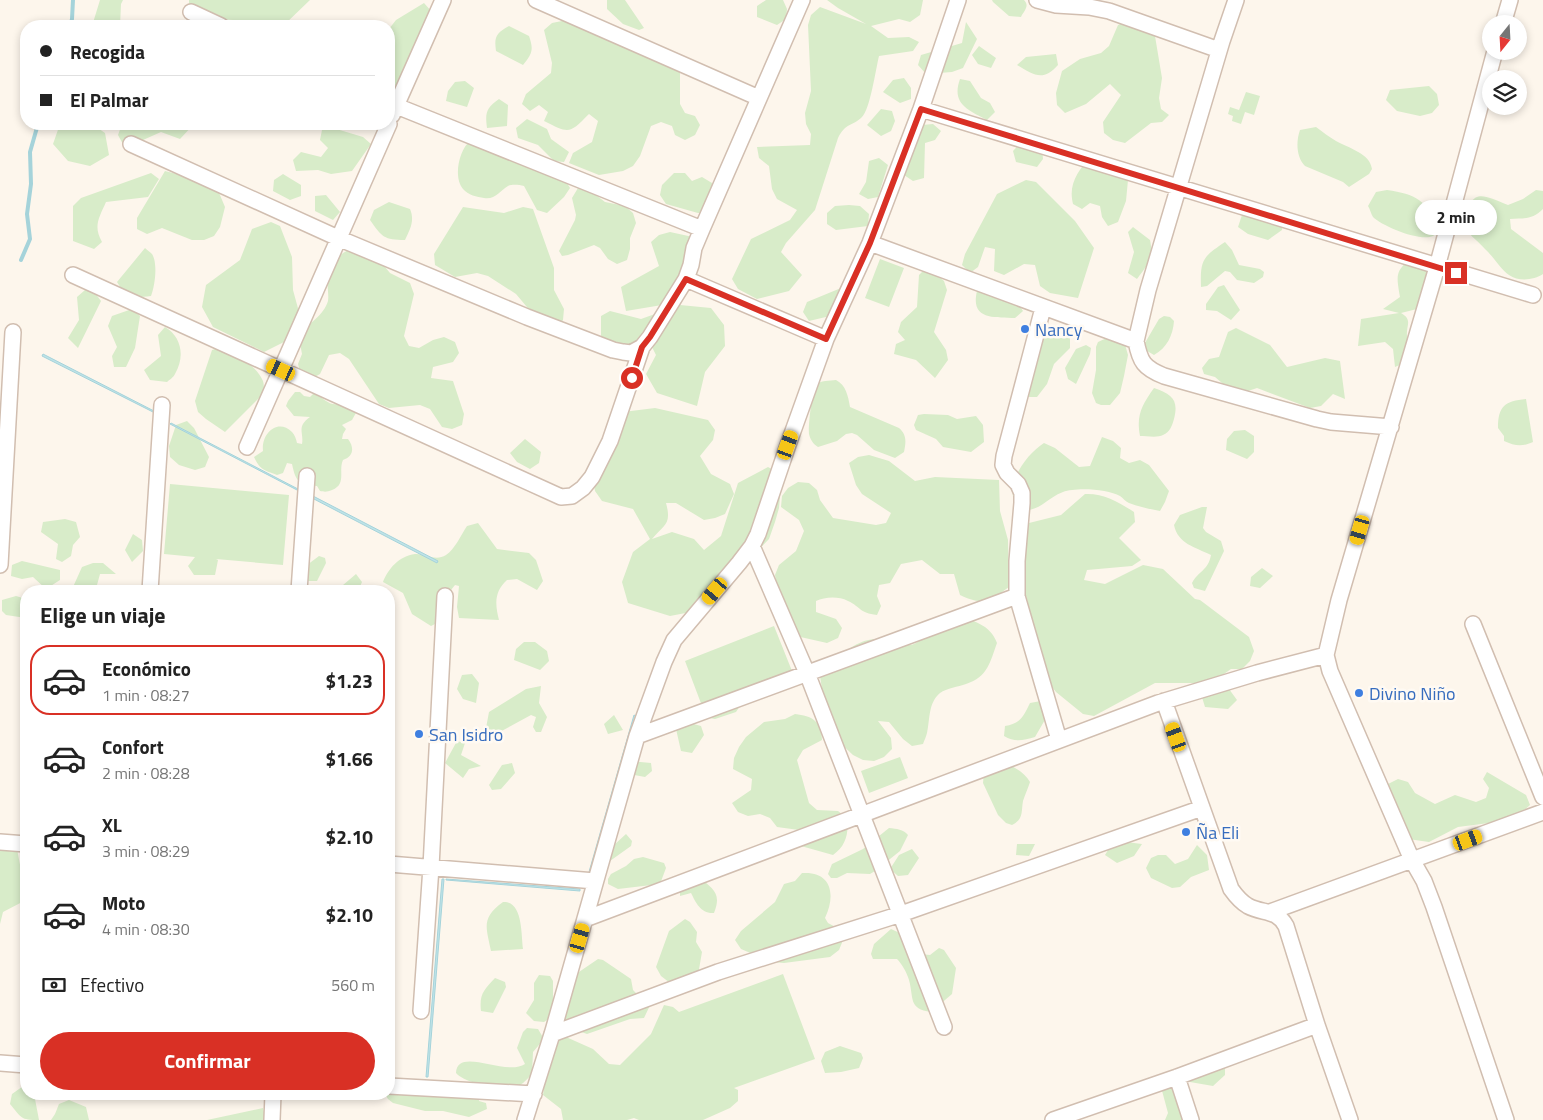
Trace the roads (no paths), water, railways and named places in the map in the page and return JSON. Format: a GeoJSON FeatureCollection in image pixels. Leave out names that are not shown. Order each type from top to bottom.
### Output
{"type":"FeatureCollection","features":[{"type":"Feature","properties":{"kind":"street"},"geometry":{"type":"LineString","coordinates":[[395,98],[443,0]]}},
{"type":"Feature","properties":{"kind":"street"},"geometry":{"type":"LineString","coordinates":[[536,0],[759,98]]}},
{"type":"Feature","properties":{"kind":"street"},"geometry":{"type":"LineString","coordinates":[[73,275],[561,498],[572,496],[592,478],[610,441],[642,347],[686,279],[694,248],[802,0]]}},
{"type":"Feature","properties":{"kind":"street"},"geometry":{"type":"LineString","coordinates":[[525,1120],[552,1034],[637,736],[664,662],[674,640],[752,546],[765,517],[788,445],[826,339],[870,243],[921,109],[958,0]]}},
{"type":"Feature","properties":{"kind":"street"},"geometry":{"type":"LineString","coordinates":[[1037,0],[1056,5],[1089,7],[1109,11],[1219,50]]}},
{"type":"Feature","properties":{"kind":"street"},"geometry":{"type":"LineString","coordinates":[[1236,0],[1219,50],[1148,290],[1136,341],[1139,355],[1143,364],[1150,371],[1164,376],[1316,419],[1390,427]]}},
{"type":"Feature","properties":{"kind":"street"},"geometry":{"type":"LineString","coordinates":[[1506,15],[1510,0]]}},
{"type":"Feature","properties":{"kind":"street"},"geometry":{"type":"LineString","coordinates":[[191,12],[208,20]]}},
{"type":"Feature","properties":{"kind":"street"},"geometry":{"type":"LineString","coordinates":[[1493,60],[1438,267],[1390,427],[1326,654],[1330,671],[1412,860],[1424,881],[1506,1120]]}},
{"type":"Feature","properties":{"kind":"street"},"geometry":{"type":"LineString","coordinates":[[395,105],[702,229]]}},
{"type":"Feature","properties":{"kind":"street"},"geometry":{"type":"LineString","coordinates":[[921,109],[1533,295]]}},
{"type":"Feature","properties":{"kind":"street"},"geometry":{"type":"LineString","coordinates":[[248,447],[386,130]]}},
{"type":"Feature","properties":{"kind":"street"},"geometry":{"type":"LineString","coordinates":[[131,144],[338,238],[527,317],[613,350],[631,353],[642,347]]}},
{"type":"Feature","properties":{"kind":"street"},"geometry":{"type":"LineString","coordinates":[[870,243],[1136,341]]}},
{"type":"Feature","properties":{"kind":"street"},"geometry":{"type":"LineString","coordinates":[[686,279],[826,339]]}},
{"type":"Feature","properties":{"kind":"street"},"geometry":{"type":"LineString","coordinates":[[1043,308],[1003,465],[1018,484],[1022,493],[1017,596],[1059,740]]}},
{"type":"Feature","properties":{"kind":"street"},"geometry":{"type":"LineString","coordinates":[[0,565],[12,332]]}},
{"type":"Feature","properties":{"kind":"street"},"geometry":{"type":"LineString","coordinates":[[150,585],[162,405]]}},
{"type":"Feature","properties":{"kind":"street"},"geometry":{"type":"LineString","coordinates":[[299,585],[308,476]]}},
{"type":"Feature","properties":{"kind":"street"},"geometry":{"type":"LineString","coordinates":[[752,546],[807,673],[944,1027]]}},
{"type":"Feature","properties":{"kind":"street"},"geometry":{"type":"LineString","coordinates":[[420,1011],[431,867],[445,596]]}},
{"type":"Feature","properties":{"kind":"street"},"geometry":{"type":"LineString","coordinates":[[637,736],[1017,596]]}},
{"type":"Feature","properties":{"kind":"street"},"geometry":{"type":"LineString","coordinates":[[1473,624],[1543,797]]}},
{"type":"Feature","properties":{"kind":"street"},"geometry":{"type":"LineString","coordinates":[[585,919],[1164,701],[1326,654]]}},
{"type":"Feature","properties":{"kind":"street"},"geometry":{"type":"LineString","coordinates":[[1164,701],[1231,889],[1243,903],[1279,916],[1286,926],[1317,1025],[1350,1120]]}},
{"type":"Feature","properties":{"kind":"street"},"geometry":{"type":"LineString","coordinates":[[552,1034],[718,972],[901,914],[1202,808]]}},
{"type":"Feature","properties":{"kind":"street"},"geometry":{"type":"LineString","coordinates":[[1270,912],[1543,812]]}},
{"type":"Feature","properties":{"kind":"street"},"geometry":{"type":"LineString","coordinates":[[0,842],[20,844]]}},
{"type":"Feature","properties":{"kind":"street"},"geometry":{"type":"LineString","coordinates":[[395,864],[595,881]]}},
{"type":"Feature","properties":{"kind":"street"},"geometry":{"type":"LineString","coordinates":[[1053,1120],[1177,1078],[1317,1025]]}},
{"type":"Feature","properties":{"kind":"street"},"geometry":{"type":"LineString","coordinates":[[0,1063],[20,1065]]}},
{"type":"Feature","properties":{"kind":"street"},"geometry":{"type":"LineString","coordinates":[[1177,1078],[1191,1120]]}},
{"type":"Feature","properties":{"kind":"street"},"geometry":{"type":"LineString","coordinates":[[395,1086],[534,1094]]}},
{"type":"Feature","properties":{"kind":"street"},"geometry":{"type":"LineString","coordinates":[[272,1120],[273,1100]]}},
{"type":"Feature","properties":{"kind":"water"},"geometry":{"type":"Polygon","coordinates":[[[43,354],[154,411],[42,356],[43,354]]]}},
{"type":"Feature","properties":{"kind":"water"},"geometry":{"type":"Polygon","coordinates":[[[171,423],[298,489],[170,424],[171,423]]]}},
{"type":"Feature","properties":{"kind":"water"},"geometry":{"type":"Polygon","coordinates":[[[313,496],[438,561],[437,563],[312,498],[313,496]]]}},
{"type":"Feature","properties":{"kind":"water"},"geometry":{"type":"Polygon","coordinates":[[[634,715],[636,716],[590,873],[589,872],[634,715]]]}},
{"type":"Feature","properties":{"kind":"water"},"geometry":{"type":"Polygon","coordinates":[[[442,879],[444,879],[428,1077],[426,1077],[442,879]]]}},
{"type":"Feature","properties":{"kind":"water"},"geometry":{"type":"Polygon","coordinates":[[[446,880],[580,889],[580,891],[446,880]]]}},
{"type":"Feature","properties":{"kind":"waterway"},"geometry":{"type":"LineString","coordinates":[[72,20],[73,0]]}},
{"type":"Feature","properties":{"kind":"waterway"},"geometry":{"type":"LineString","coordinates":[[21,260],[30,239],[27,214],[31,184],[30,152],[36,130]]}},
{"type":"Feature","properties":{"kind":"place","name":"Nancy"},"geometry":{"type":"Point","coordinates":[1025,329]}},
{"type":"Feature","properties":{"kind":"place","name":"Divino Niño"},"geometry":{"type":"Point","coordinates":[1359,693]}},
{"type":"Feature","properties":{"kind":"place","name":"San Isidro"},"geometry":{"type":"Point","coordinates":[419,734]}},
{"type":"Feature","properties":{"kind":"place","name":"Ña Eli"},"geometry":{"type":"Point","coordinates":[1186,832]}}]}
